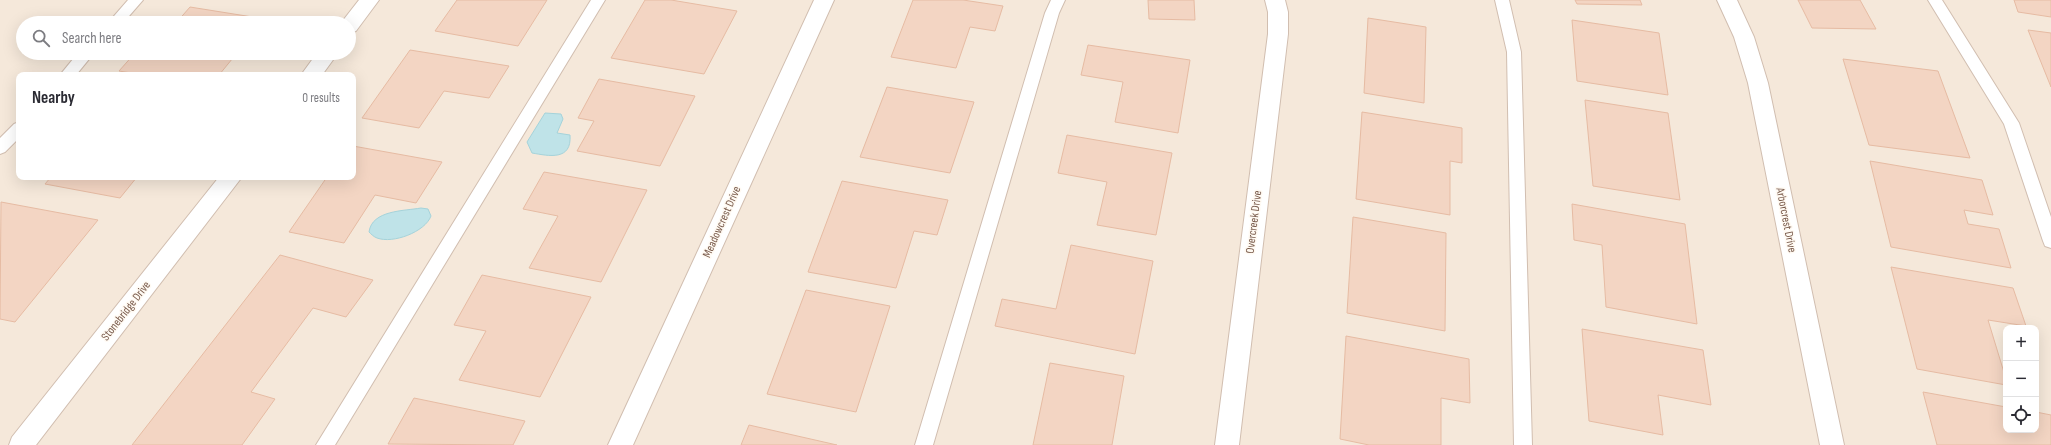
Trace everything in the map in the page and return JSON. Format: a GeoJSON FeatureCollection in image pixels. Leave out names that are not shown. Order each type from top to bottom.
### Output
{"type":"FeatureCollection","features":[{"type":"Feature","properties":{"kind":"street"},"geometry":{"type":"LineString","coordinates":[[356,17],[369,0]]}},
{"type":"Feature","properties":{"kind":"street","name":"Meadowcrest Drive"},"geometry":{"type":"LineString","coordinates":[[620,445],[824,0]]}},
{"type":"Feature","properties":{"kind":"street","name":"Overcreek Drive"},"geometry":{"type":"LineString","coordinates":[[1227,445],[1278,34],[1278,12],[1275,0]]}},
{"type":"Feature","properties":{"kind":"street","name":"Arborcrest Drive"},"geometry":{"type":"LineString","coordinates":[[1727,0],[1744,37],[1758,83],[1832,445]]}},
{"type":"Feature","properties":{"kind":"street"},"geometry":{"type":"LineString","coordinates":[[313,72],[323,60]]}},
{"type":"Feature","properties":{"kind":"street","name":"Stonebridge Drive"},"geometry":{"type":"LineString","coordinates":[[21,445],[229,180]]}},
{"type":"Feature","properties":{"kind":"lane"},"geometry":{"type":"LineString","coordinates":[[121,16],[136,0]]}},
{"type":"Feature","properties":{"kind":"lane"},"geometry":{"type":"LineString","coordinates":[[325,445],[598,0]]}},
{"type":"Feature","properties":{"kind":"lane"},"geometry":{"type":"LineString","coordinates":[[924,445],[1052,12],[1058,0]]}},
{"type":"Feature","properties":{"kind":"lane"},"geometry":{"type":"LineString","coordinates":[[1502,0],[1514,52],[1523,445]]}},
{"type":"Feature","properties":{"kind":"lane"},"geometry":{"type":"LineString","coordinates":[[1934,0],[2011,123],[2051,241]]}},
{"type":"Feature","properties":{"kind":"lane"},"geometry":{"type":"LineString","coordinates":[[70,72],[81,60]]}},
{"type":"Feature","properties":{"kind":"lane"},"geometry":{"type":"LineString","coordinates":[[0,148],[16,131]]}},
{"type":"Feature","properties":{"kind":"shaded area"},"geometry":{"type":"Polygon","coordinates":[[[0,0],[2051,0],[2051,445],[0,445],[0,0]]]}},
{"type":"Feature","properties":{"kind":"water"},"geometry":{"type":"Polygon","coordinates":[[[545,113],[561,114],[563,119],[557,133],[570,135],[570,143],[567,149],[558,155],[532,153],[527,142],[545,113]]]}},
{"type":"Feature","properties":{"kind":"water"},"geometry":{"type":"Polygon","coordinates":[[[421,208],[428,209],[431,216],[428,222],[415,232],[400,238],[384,239],[376,238],[369,232],[371,225],[376,219],[382,216],[398,211],[421,208]]]}},
{"type":"Feature","properties":{"kind":"building"},"geometry":{"type":"Polygon","coordinates":[[[457,0],[547,0],[518,46],[435,31],[457,0]]]}},
{"type":"Feature","properties":{"kind":"building"},"geometry":{"type":"Polygon","coordinates":[[[645,0],[671,0],[737,11],[704,74],[611,58],[645,0]]]}},
{"type":"Feature","properties":{"kind":"building"},"geometry":{"type":"Polygon","coordinates":[[[913,0],[963,0],[1003,6],[995,31],[970,27],[956,68],[891,57],[913,0]]]}},
{"type":"Feature","properties":{"kind":"building"},"geometry":{"type":"Polygon","coordinates":[[[1148,0],[1194,0],[1195,20],[1149,19],[1148,0]]]}},
{"type":"Feature","properties":{"kind":"building"},"geometry":{"type":"Polygon","coordinates":[[[1575,0],[1640,0],[1642,5],[1577,4],[1575,0]]]}},
{"type":"Feature","properties":{"kind":"building"},"geometry":{"type":"Polygon","coordinates":[[[1798,0],[1860,0],[1876,29],[1812,28],[1798,0]]]}},
{"type":"Feature","properties":{"kind":"building"},"geometry":{"type":"Polygon","coordinates":[[[2014,0],[2051,0],[2051,17],[2018,12],[2014,0]]]}},
{"type":"Feature","properties":{"kind":"building"},"geometry":{"type":"Polygon","coordinates":[[[190,7],[246,16],[182,16],[190,7]]]}},
{"type":"Feature","properties":{"kind":"building"},"geometry":{"type":"Polygon","coordinates":[[[1368,18],[1426,27],[1424,103],[1364,93],[1368,18]]]}},
{"type":"Feature","properties":{"kind":"building"},"geometry":{"type":"Polygon","coordinates":[[[1572,20],[1659,33],[1668,95],[1577,81],[1572,20]]]}},
{"type":"Feature","properties":{"kind":"building"},"geometry":{"type":"Polygon","coordinates":[[[2028,30],[2051,33],[2051,87],[2028,30]]]}},
{"type":"Feature","properties":{"kind":"building"},"geometry":{"type":"Polygon","coordinates":[[[1088,45],[1190,60],[1178,133],[1115,122],[1123,82],[1081,75],[1088,45]]]}},
{"type":"Feature","properties":{"kind":"building"},"geometry":{"type":"Polygon","coordinates":[[[410,50],[509,66],[489,98],[444,91],[419,128],[362,118],[410,50]]]}},
{"type":"Feature","properties":{"kind":"building"},"geometry":{"type":"Polygon","coordinates":[[[1843,59],[1938,71],[1970,158],[1869,145],[1843,59]]]}},
{"type":"Feature","properties":{"kind":"building"},"geometry":{"type":"Polygon","coordinates":[[[129,60],[231,60],[221,72],[119,71],[129,60]]]}},
{"type":"Feature","properties":{"kind":"building"},"geometry":{"type":"Polygon","coordinates":[[[599,79],[695,96],[660,166],[577,151],[594,121],[578,118],[599,79]]]}},
{"type":"Feature","properties":{"kind":"building"},"geometry":{"type":"Polygon","coordinates":[[[887,87],[974,102],[950,173],[860,157],[887,87]]]}},
{"type":"Feature","properties":{"kind":"building"},"geometry":{"type":"Polygon","coordinates":[[[1585,100],[1668,113],[1680,200],[1593,186],[1585,100]]]}},
{"type":"Feature","properties":{"kind":"building"},"geometry":{"type":"Polygon","coordinates":[[[1362,112],[1462,128],[1462,163],[1450,161],[1450,215],[1356,199],[1362,112]]]}},
{"type":"Feature","properties":{"kind":"building"},"geometry":{"type":"Polygon","coordinates":[[[1067,135],[1172,153],[1156,235],[1097,225],[1107,182],[1058,173],[1067,135]]]}},
{"type":"Feature","properties":{"kind":"building"},"geometry":{"type":"Polygon","coordinates":[[[356,147],[442,162],[416,203],[375,195],[344,243],[289,232],[325,180],[356,180],[356,147]]]}},
{"type":"Feature","properties":{"kind":"building"},"geometry":{"type":"Polygon","coordinates":[[[1870,161],[1982,180],[1993,215],[1964,210],[1968,224],[1999,229],[2011,268],[1891,247],[1870,161]]]}},
{"type":"Feature","properties":{"kind":"building"},"geometry":{"type":"Polygon","coordinates":[[[544,172],[647,190],[601,282],[529,268],[558,216],[523,209],[544,172]]]}},
{"type":"Feature","properties":{"kind":"building"},"geometry":{"type":"Polygon","coordinates":[[[48,180],[135,180],[120,198],[45,184],[48,180]]]}},
{"type":"Feature","properties":{"kind":"building"},"geometry":{"type":"Polygon","coordinates":[[[842,181],[948,200],[937,235],[914,231],[896,288],[808,272],[842,181]]]}},
{"type":"Feature","properties":{"kind":"building"},"geometry":{"type":"Polygon","coordinates":[[[1,202],[98,220],[15,322],[0,319],[1,202]]]}},
{"type":"Feature","properties":{"kind":"building"},"geometry":{"type":"Polygon","coordinates":[[[1572,204],[1685,224],[1697,324],[1606,307],[1602,245],[1574,240],[1572,204]]]}},
{"type":"Feature","properties":{"kind":"building"},"geometry":{"type":"Polygon","coordinates":[[[1353,217],[1446,233],[1445,331],[1347,313],[1353,217]]]}},
{"type":"Feature","properties":{"kind":"building"},"geometry":{"type":"Polygon","coordinates":[[[1071,245],[1153,261],[1135,354],[995,326],[1002,299],[1056,309],[1071,245]]]}},
{"type":"Feature","properties":{"kind":"building"},"geometry":{"type":"Polygon","coordinates":[[[280,255],[373,280],[346,317],[313,308],[251,392],[275,399],[242,445],[132,445],[280,255]]]}},
{"type":"Feature","properties":{"kind":"building"},"geometry":{"type":"Polygon","coordinates":[[[1891,267],[2013,288],[2026,325],[1988,320],[2003,369],[2003,384],[1917,369],[1891,267]]]}},
{"type":"Feature","properties":{"kind":"building"},"geometry":{"type":"Polygon","coordinates":[[[482,275],[591,297],[540,397],[459,380],[486,331],[454,325],[482,275]]]}},
{"type":"Feature","properties":{"kind":"building"},"geometry":{"type":"Polygon","coordinates":[[[806,290],[890,306],[856,412],[767,394],[806,290]]]}},
{"type":"Feature","properties":{"kind":"building"},"geometry":{"type":"Polygon","coordinates":[[[1582,329],[1703,350],[1711,405],[1658,395],[1663,435],[1589,421],[1582,329]]]}},
{"type":"Feature","properties":{"kind":"building"},"geometry":{"type":"Polygon","coordinates":[[[1346,336],[1469,359],[1470,403],[1441,398],[1441,445],[1369,445],[1340,439],[1346,336]]]}},
{"type":"Feature","properties":{"kind":"building"},"geometry":{"type":"Polygon","coordinates":[[[1050,363],[1124,376],[1112,445],[1033,445],[1050,363]]]}},
{"type":"Feature","properties":{"kind":"building"},"geometry":{"type":"Polygon","coordinates":[[[1923,392],[2003,406],[2003,433],[2039,433],[2039,413],[2051,415],[2051,445],[1937,445],[1923,392]]]}},
{"type":"Feature","properties":{"kind":"building"},"geometry":{"type":"Polygon","coordinates":[[[414,398],[525,421],[513,445],[388,444],[414,398]]]}},
{"type":"Feature","properties":{"kind":"building"},"geometry":{"type":"Polygon","coordinates":[[[749,425],[837,445],[741,445],[749,425]]]}}]}
